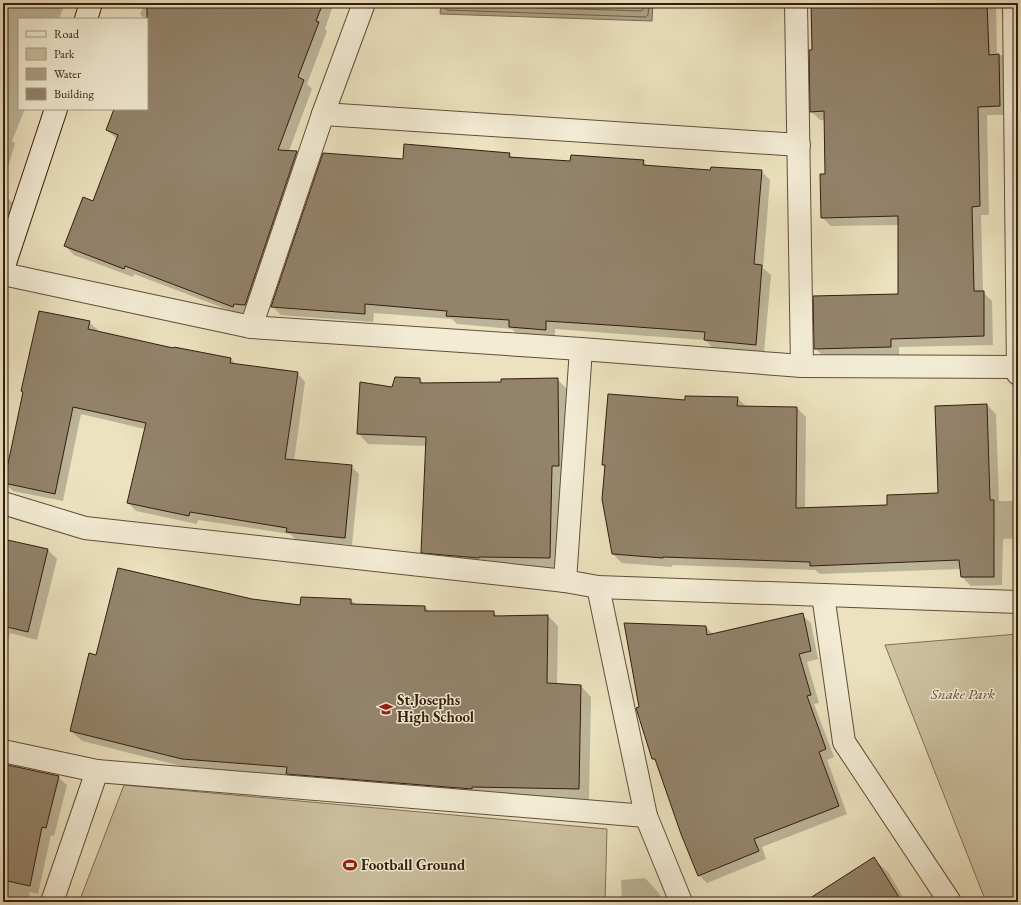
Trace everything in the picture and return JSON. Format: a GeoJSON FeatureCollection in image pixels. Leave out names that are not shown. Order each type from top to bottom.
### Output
{"type":"FeatureCollection","features":[{"type":"Feature","properties":{"kind":"street"},"geometry":{"type":"LineString","coordinates":[[86,18],[91,3]]}},
{"type":"Feature","properties":{"kind":"street"},"geometry":{"type":"LineString","coordinates":[[251,326],[323,114],[364,3]]}},
{"type":"Feature","properties":{"kind":"street"},"geometry":{"type":"LineString","coordinates":[[796,3],[802,366]]}},
{"type":"Feature","properties":{"kind":"street"},"geometry":{"type":"LineString","coordinates":[[1014,3],[1018,374]]}},
{"type":"Feature","properties":{"kind":"street"},"geometry":{"type":"LineString","coordinates":[[3,269],[56,110]]}},
{"type":"Feature","properties":{"kind":"street"},"geometry":{"type":"LineString","coordinates":[[323,114],[799,145]]}},
{"type":"Feature","properties":{"kind":"street"},"geometry":{"type":"LineString","coordinates":[[3,274],[251,326],[802,366],[1018,367]]}},
{"type":"Feature","properties":{"kind":"street"},"geometry":{"type":"LineString","coordinates":[[566,581],[581,349]]}},
{"type":"Feature","properties":{"kind":"street"},"geometry":{"type":"LineString","coordinates":[[3,503],[85,528],[566,581],[598,587],[1018,602]]}},
{"type":"Feature","properties":{"kind":"street"},"geometry":{"type":"LineString","coordinates":[[598,587],[646,816],[681,902]]}},
{"type":"Feature","properties":{"kind":"street"},"geometry":{"type":"LineString","coordinates":[[823,595],[844,742],[950,902]]}},
{"type":"Feature","properties":{"kind":"street"},"geometry":{"type":"LineString","coordinates":[[3,751],[97,771],[646,816]]}},
{"type":"Feature","properties":{"kind":"street"},"geometry":{"type":"LineString","coordinates":[[52,902],[97,771]]}},
{"type":"Feature","properties":{"kind":"green space","name":"Snake Park"},"geometry":{"type":"Polygon","coordinates":[[[1018,634],[1018,902],[986,902],[885,645],[1018,634]]]}},
{"type":"Feature","properties":{"kind":"green space","name":"Football Ground"},"geometry":{"type":"Polygon","coordinates":[[[124,785],[607,829],[605,902],[79,902],[124,785]]]}},
{"type":"Feature","properties":{"kind":"water"},"geometry":{"type":"Polygon","coordinates":[[[441,3],[653,3],[652,21],[440,14],[441,3]]]}},
{"type":"Feature","properties":{"kind":"building"},"geometry":{"type":"Polygon","coordinates":[[[147,3],[323,3],[316,21],[319,22],[298,77],[304,80],[278,150],[297,151],[245,305],[234,304],[233,307],[125,266],[124,269],[64,246],[83,197],[93,201],[118,135],[106,130],[114,110],[148,110],[147,3]]]}},
{"type":"Feature","properties":{"kind":"building"},"geometry":{"type":"Polygon","coordinates":[[[811,3],[987,3],[989,55],[999,54],[1000,106],[978,107],[980,206],[972,207],[974,291],[984,291],[984,336],[891,339],[891,347],[814,349],[813,296],[898,294],[898,216],[821,218],[820,174],[825,174],[824,111],[810,112],[809,50],[812,50],[811,3]]]}},
{"type":"Feature","properties":{"kind":"building"},"geometry":{"type":"Polygon","coordinates":[[[404,144],[510,153],[509,157],[570,161],[571,155],[644,160],[643,165],[710,170],[711,167],[762,170],[754,264],[762,265],[756,345],[704,340],[705,332],[624,326],[546,321],[546,330],[509,327],[509,320],[446,316],[447,311],[365,304],[365,314],[271,307],[323,153],[403,159],[404,144]]]}},
{"type":"Feature","properties":{"kind":"building"},"geometry":{"type":"Polygon","coordinates":[[[39,311],[90,321],[88,329],[173,348],[231,358],[230,363],[298,372],[285,459],[352,465],[345,538],[286,532],[287,528],[190,512],[189,516],[127,503],[146,423],[73,407],[55,494],[4,483],[23,392],[21,391],[39,311]]]}},
{"type":"Feature","properties":{"kind":"building"},"geometry":{"type":"Polygon","coordinates":[[[395,377],[420,378],[420,383],[501,382],[501,379],[558,378],[559,466],[552,466],[550,558],[479,558],[421,553],[426,437],[357,434],[360,382],[392,387],[395,377]]]}},
{"type":"Feature","properties":{"kind":"building"},"geometry":{"type":"Polygon","coordinates":[[[608,394],[685,400],[685,396],[738,397],[737,406],[797,407],[796,508],[887,505],[887,495],[938,493],[935,406],[987,404],[990,500],[994,500],[994,577],[961,577],[959,560],[810,566],[810,562],[663,558],[612,554],[602,499],[605,465],[602,465],[608,394]]]}},
{"type":"Feature","properties":{"kind":"building"},"geometry":{"type":"Polygon","coordinates":[[[3,539],[48,549],[28,632],[3,626],[3,539]]]}},
{"type":"Feature","properties":{"kind":"building"},"geometry":{"type":"Polygon","coordinates":[[[118,568],[252,599],[300,605],[301,597],[351,599],[351,604],[425,606],[425,611],[494,611],[494,616],[548,615],[547,683],[581,685],[579,789],[472,787],[472,789],[286,774],[287,767],[182,759],[70,731],[89,653],[96,655],[118,568]]]}},
{"type":"Feature","properties":{"kind":"building"},"geometry":{"type":"Polygon","coordinates":[[[803,613],[811,651],[799,654],[811,695],[807,696],[826,749],[819,752],[839,806],[754,839],[759,851],[698,876],[681,834],[655,759],[652,759],[636,708],[639,707],[624,623],[706,626],[707,635],[803,613]]]}},
{"type":"Feature","properties":{"kind":"building"},"geometry":{"type":"Polygon","coordinates":[[[3,764],[59,776],[46,828],[42,827],[30,886],[3,880],[3,764]]]}},
{"type":"Feature","properties":{"kind":"building"},"geometry":{"type":"Polygon","coordinates":[[[874,857],[902,902],[804,902],[874,857]]]}},
{"type":"Feature","properties":{"kind":"place","name":"St.Josephs High School"},"geometry":{"type":"Point","coordinates":[386,709]}},
{"type":"Feature","properties":{"kind":"place","name":"Football Ground"},"geometry":{"type":"Point","coordinates":[350,865]}}]}
